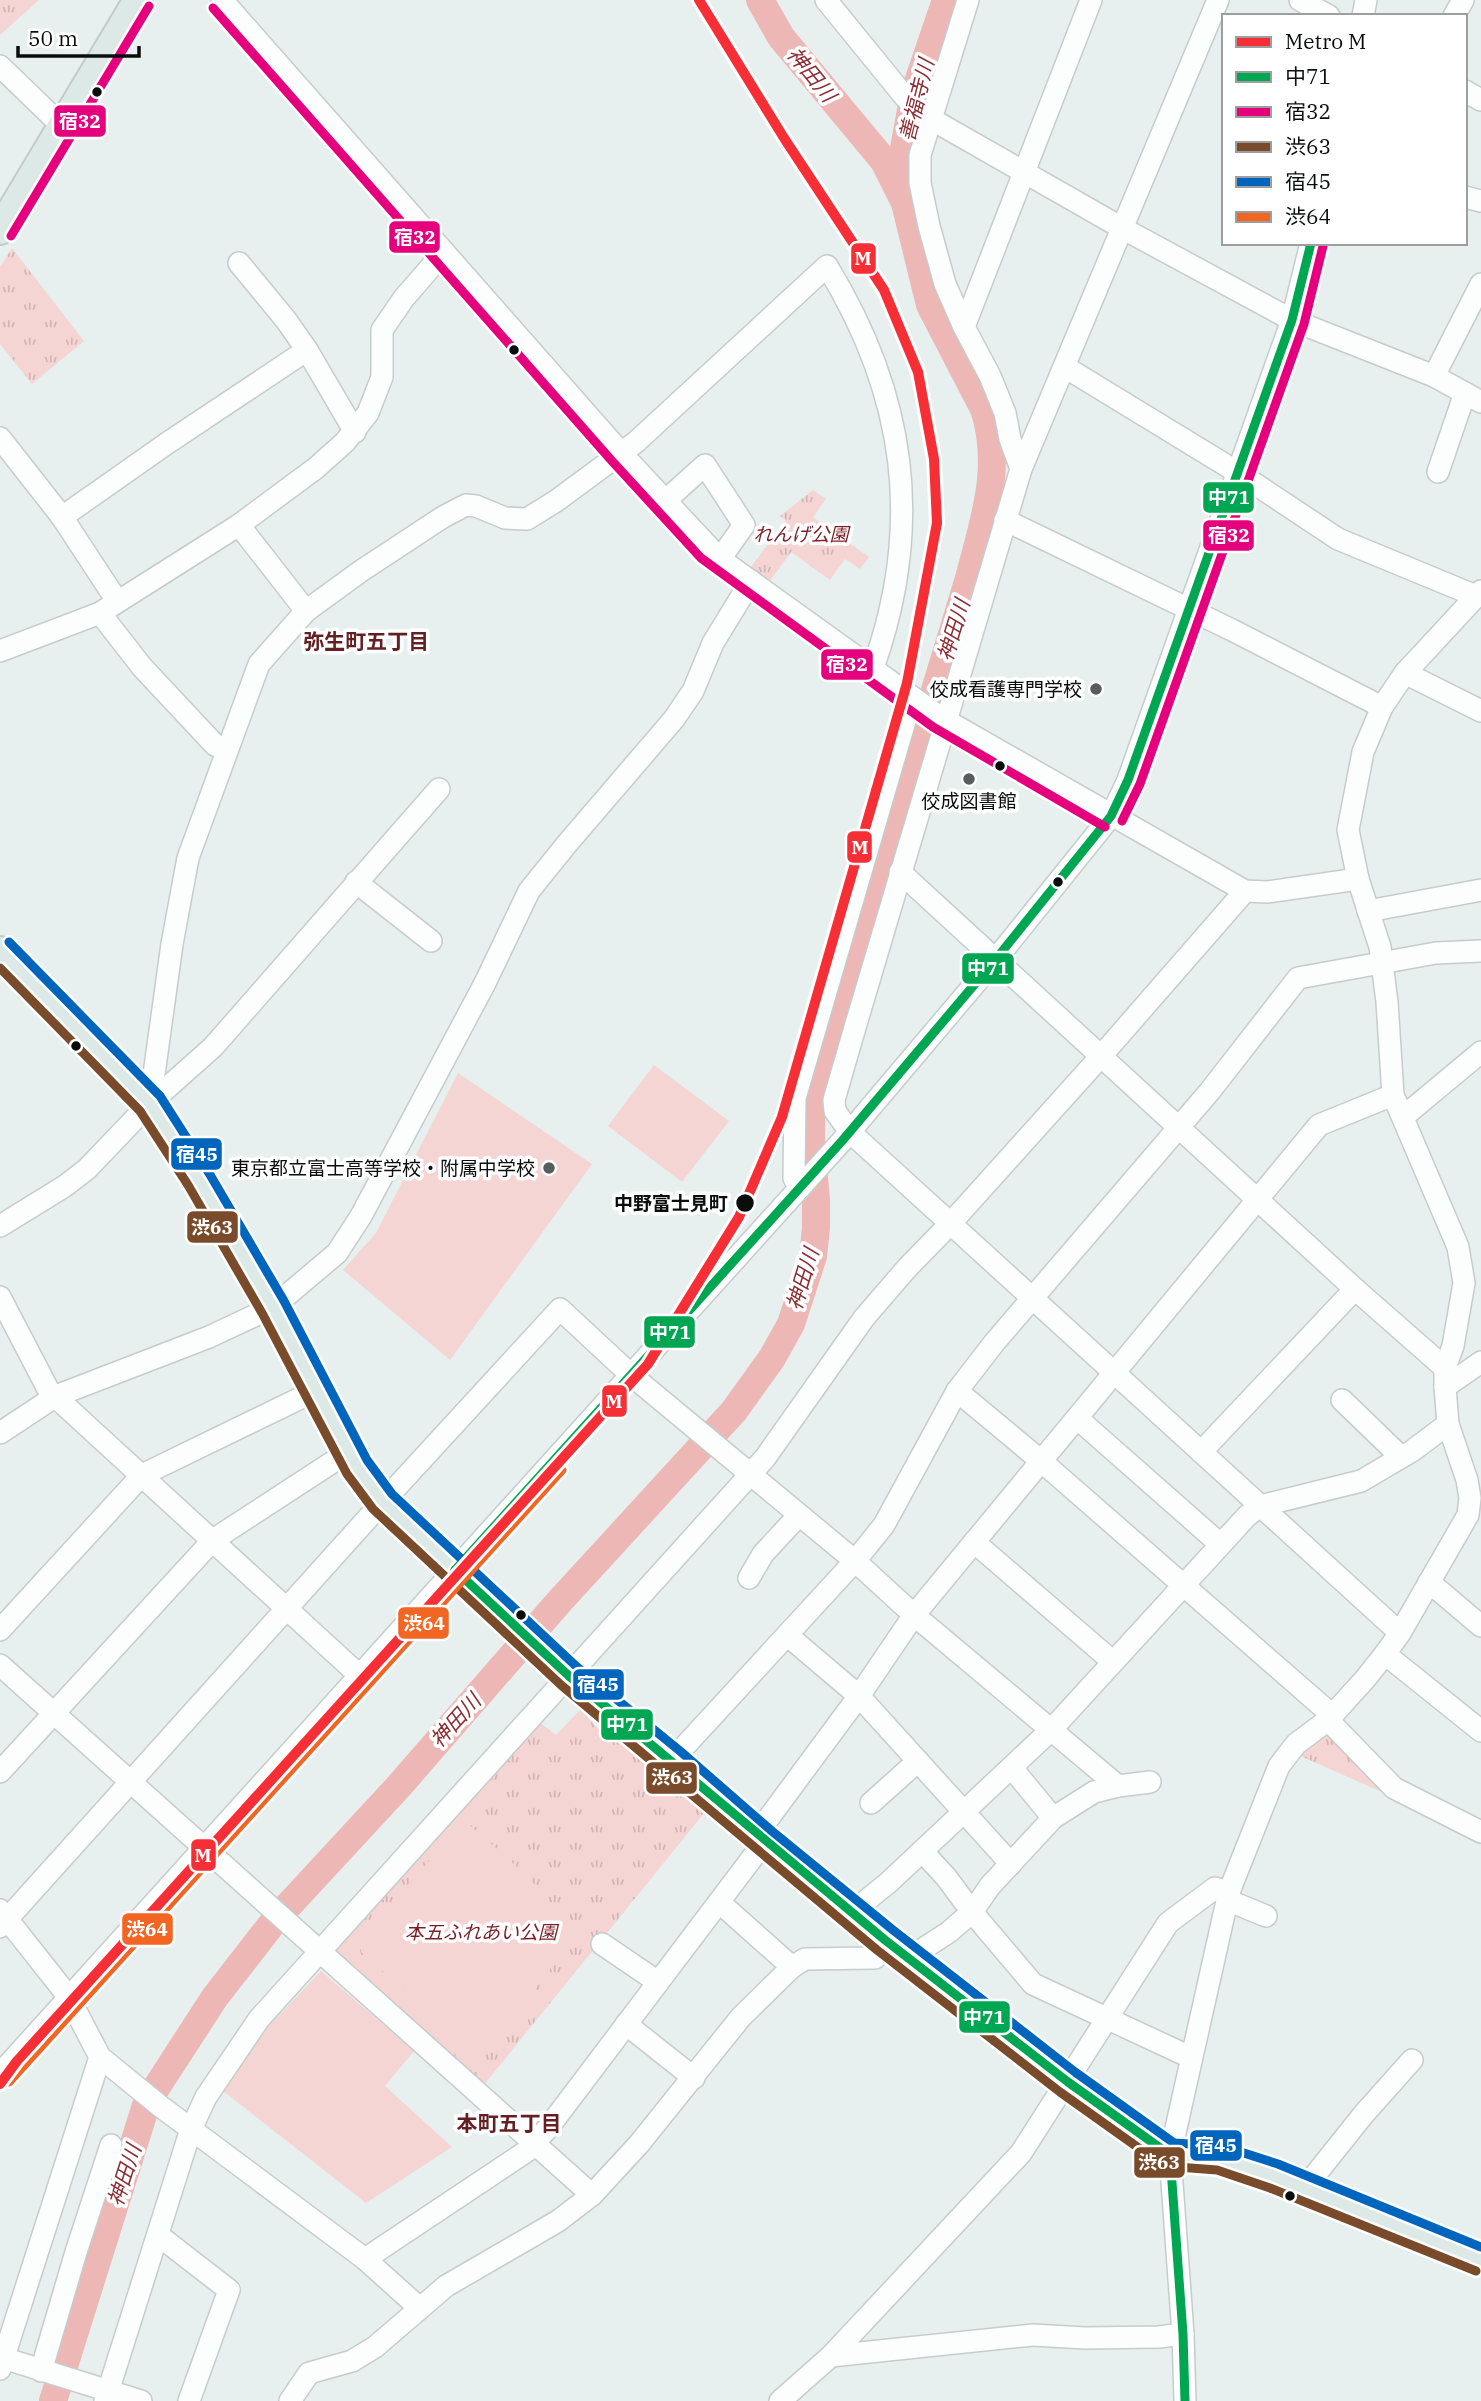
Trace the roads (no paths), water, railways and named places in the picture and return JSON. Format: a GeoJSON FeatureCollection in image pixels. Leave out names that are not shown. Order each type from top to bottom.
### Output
{"type":"FeatureCollection","features":[{"type":"Feature","properties":{"kind":"main road"},"geometry":{"type":"LineString","coordinates":[[0,230],[138,0]]}},
{"type":"Feature","properties":{"kind":"main road"},"geometry":{"type":"LineString","coordinates":[[0,951],[152,1091],[198,1179],[274,1307],[348,1452],[367,1483],[383,1502],[569,1676],[672,1759],[765,1841],[899,1951],[1068,2082],[1170,2154],[1219,2158],[1481,2260]]}},
{"type":"Feature","properties":{"kind":"street"},"geometry":{"type":"LineString","coordinates":[[222,0],[621,453],[720,559],[943,719],[1244,891],[1267,892],[1358,878]]}},
{"type":"Feature","properties":{"kind":"street"},"geometry":{"type":"LineString","coordinates":[[826,0],[905,97],[928,117],[1122,228],[1292,320],[1434,376],[1473,397],[1438,472]]}},
{"type":"Feature","properties":{"kind":"street"},"geometry":{"type":"LineString","coordinates":[[968,0],[928,117],[920,155],[920,183],[945,284],[990,376],[1005,413],[1010,439],[1021,469]]}},
{"type":"Feature","properties":{"kind":"street"},"geometry":{"type":"LineString","coordinates":[[964,327],[1091,0]]}},
{"type":"Feature","properties":{"kind":"street"},"geometry":{"type":"LineString","coordinates":[[1218,0],[1171,89],[1122,228],[1021,469],[943,719],[834,1100],[835,1111],[849,1132],[1400,1633]]}},
{"type":"Feature","properties":{"kind":"street"},"geometry":{"type":"LineString","coordinates":[[1300,0],[1325,14]]}},
{"type":"Feature","properties":{"kind":"street"},"geometry":{"type":"LineString","coordinates":[[0,66],[62,126]]}},
{"type":"Feature","properties":{"kind":"street"},"geometry":{"type":"LineString","coordinates":[[0,2074],[829,1156],[996,958],[1111,816],[1128,780],[1292,320],[1311,245]]}},
{"type":"Feature","properties":{"kind":"street"},"geometry":{"type":"LineString","coordinates":[[0,651],[108,607],[239,525],[316,468],[355,432],[368,413],[382,377],[382,330],[404,298],[444,251]]}},
{"type":"Feature","properties":{"kind":"street"},"geometry":{"type":"LineString","coordinates":[[239,263],[307,350],[355,432]]}},
{"type":"Feature","properties":{"kind":"street"},"geometry":{"type":"LineString","coordinates":[[152,1091],[172,944],[188,858],[259,664],[306,611],[443,517],[466,505],[476,506],[505,518],[527,519],[556,501],[621,453],[827,266],[844,293],[884,386],[901,462],[899,548],[894,599],[873,668]]}},
{"type":"Feature","properties":{"kind":"street"},"geometry":{"type":"LineString","coordinates":[[1434,376],[1481,284]]}},
{"type":"Feature","properties":{"kind":"street"},"geometry":{"type":"LineString","coordinates":[[62,517],[307,350]]}},
{"type":"Feature","properties":{"kind":"street"},"geometry":{"type":"LineString","coordinates":[[1065,367],[1237,472],[1338,539],[1479,594],[1405,673],[1382,707],[1363,752],[1348,830],[1367,911],[1380,947],[1387,1002],[1393,1095],[1472,1280],[1445,1378],[1448,1424],[1474,1482],[1468,1515],[1400,1633],[1330,1717],[1296,1744],[1279,1766],[1228,1896],[1170,2154],[1185,2401]]}},
{"type":"Feature","properties":{"kind":"street"},"geometry":{"type":"LineString","coordinates":[[0,438],[62,517],[142,667],[215,745],[226,750]]}},
{"type":"Feature","properties":{"kind":"street"},"geometry":{"type":"LineString","coordinates":[[665,501],[705,465],[744,525],[720,559]]}},
{"type":"Feature","properties":{"kind":"street"},"geometry":{"type":"LineString","coordinates":[[1005,520],[1382,707]]}},
{"type":"Feature","properties":{"kind":"street"},"geometry":{"type":"LineString","coordinates":[[239,525],[306,611]]}},
{"type":"Feature","properties":{"kind":"street"},"geometry":{"type":"LineString","coordinates":[[0,1433],[56,1396],[209,1336],[274,1307],[337,1253],[361,1216],[485,984],[529,891],[674,719],[693,691],[713,643],[751,582]]}},
{"type":"Feature","properties":{"kind":"street"},"geometry":{"type":"LineString","coordinates":[[1405,673],[1481,711]]}},
{"type":"Feature","properties":{"kind":"street"},"geometry":{"type":"LineString","coordinates":[[801,1187],[794,1178],[796,1098],[914,699]]}},
{"type":"Feature","properties":{"kind":"street"},"geometry":{"type":"LineString","coordinates":[[0,1226],[86,1170],[152,1091],[213,1047],[439,789]]}},
{"type":"Feature","properties":{"kind":"street"},"geometry":{"type":"LineString","coordinates":[[900,872],[1257,1198],[1445,1378]]}},
{"type":"Feature","properties":{"kind":"street"},"geometry":{"type":"LineString","coordinates":[[356,882],[431,941]]}},
{"type":"Feature","properties":{"kind":"street"},"geometry":{"type":"LineString","coordinates":[[1367,911],[1481,890]]}},
{"type":"Feature","properties":{"kind":"street"},"geometry":{"type":"LineString","coordinates":[[107,2396],[191,2129],[206,2097],[258,2019],[765,1458],[864,1318],[1102,1055],[1244,891]]}},
{"type":"Feature","properties":{"kind":"street"},"geometry":{"type":"LineString","coordinates":[[672,1759],[788,1635],[884,1525],[957,1391],[1179,1128],[1298,978],[1436,953],[1481,951]]}},
{"type":"Feature","properties":{"kind":"street"},"geometry":{"type":"LineString","coordinates":[[1403,1117],[1479,1059]]}},
{"type":"Feature","properties":{"kind":"street"},"geometry":{"type":"LineString","coordinates":[[365,2259],[534,2144],[765,1841],[765,1823],[859,1696],[914,1615],[1040,1460],[1319,1125],[1393,1095]]}},
{"type":"Feature","properties":{"kind":"street"},"geometry":{"type":"LineString","coordinates":[[1201,1452],[1354,1289]]}},
{"type":"Feature","properties":{"kind":"street"},"geometry":{"type":"LineString","coordinates":[[0,1297],[49,1391],[359,1675]]}},
{"type":"Feature","properties":{"kind":"street"},"geometry":{"type":"LineString","coordinates":[[417,2311],[415,2304],[365,2259],[160,2106],[100,2057],[68,1996],[2,1919],[560,1310],[631,1375],[855,1561],[914,1615],[1118,1786]]}},
{"type":"Feature","properties":{"kind":"street"},"geometry":{"type":"LineString","coordinates":[[1445,1378],[1481,1362]]}},
{"type":"Feature","properties":{"kind":"street"},"geometry":{"type":"LineString","coordinates":[[0,1630],[142,1475],[317,1390]]}},
{"type":"Feature","properties":{"kind":"street"},"geometry":{"type":"LineString","coordinates":[[957,1391],[1183,1584],[1330,1717],[1394,1788],[1481,1832]]}},
{"type":"Feature","properties":{"kind":"street"},"geometry":{"type":"LineString","coordinates":[[1342,1401],[1401,1457]]}},
{"type":"Feature","properties":{"kind":"street"},"geometry":{"type":"LineString","coordinates":[[1077,1418],[1220,1544]]}},
{"type":"Feature","properties":{"kind":"street"},"geometry":{"type":"LineString","coordinates":[[852,1912],[964,1813],[1052,1729],[1247,1516],[1260,1506],[1361,1482],[1448,1424]]}},
{"type":"Feature","properties":{"kind":"street"},"geometry":{"type":"LineString","coordinates":[[0,1772],[212,1540],[348,1452]]}},
{"type":"Feature","properties":{"kind":"street"},"geometry":{"type":"LineString","coordinates":[[749,1578],[763,1554],[799,1514]]}},
{"type":"Feature","properties":{"kind":"street"},"geometry":{"type":"LineString","coordinates":[[974,1542],[1112,1661]]}},
{"type":"Feature","properties":{"kind":"street"},"geometry":{"type":"LineString","coordinates":[[1429,1582],[1481,1626]]}},
{"type":"Feature","properties":{"kind":"street"},"geometry":{"type":"LineString","coordinates":[[788,1635],[859,1696],[1011,1864]]}},
{"type":"Feature","properties":{"kind":"street"},"geometry":{"type":"LineString","coordinates":[[1385,1654],[1481,1731]]}},
{"type":"Feature","properties":{"kind":"street"},"geometry":{"type":"LineString","coordinates":[[0,1665],[592,2195]]}},
{"type":"Feature","properties":{"kind":"street"},"geometry":{"type":"LineString","coordinates":[[871,1803],[918,1761]]}},
{"type":"Feature","properties":{"kind":"street"},"geometry":{"type":"LineString","coordinates":[[1012,1768],[1053,1818]]}},
{"type":"Feature","properties":{"kind":"street"},"geometry":{"type":"LineString","coordinates":[[290,2401],[309,2373],[352,2361],[375,2347],[446,2287],[558,2221],[592,2195],[639,2144],[741,2017],[792,1967],[805,1959],[875,1958],[949,1932],[972,1912],[990,1886],[1053,1818],[1082,1798],[1118,1786],[1150,1782]]}},
{"type":"Feature","properties":{"kind":"street"},"geometry":{"type":"LineString","coordinates":[[922,1851],[1033,1984],[1190,2057]]}},
{"type":"Feature","properties":{"kind":"street"},"geometry":{"type":"LineString","coordinates":[[789,2399],[1021,2153],[1168,1923],[1215,1888],[1266,1916]]}},
{"type":"Feature","properties":{"kind":"street"},"geometry":{"type":"LineString","coordinates":[[719,1902],[792,1967]]}},
{"type":"Feature","properties":{"kind":"street"},"geometry":{"type":"LineString","coordinates":[[602,1944],[658,1982]]}},
{"type":"Feature","properties":{"kind":"street"},"geometry":{"type":"LineString","coordinates":[[626,2024],[694,2078]]}},
{"type":"Feature","properties":{"kind":"street"},"geometry":{"type":"LineString","coordinates":[[100,2057],[1,2362],[74,2381],[107,2396],[141,2401]]}},
{"type":"Feature","properties":{"kind":"street"},"geometry":{"type":"LineString","coordinates":[[1304,2189],[1363,2115],[1412,2060]]}},
{"type":"Feature","properties":{"kind":"street"},"geometry":{"type":"LineString","coordinates":[[43,2372],[76,2252],[111,2145]]}},
{"type":"Feature","properties":{"kind":"street"},"geometry":{"type":"LineString","coordinates":[[158,2235],[229,2290],[189,2401]]}},
{"type":"Feature","properties":{"kind":"street"},"geometry":{"type":"LineString","coordinates":[[831,2356],[1033,2335],[1084,2338],[1183,2334]]}},
{"type":"Feature","properties":{"kind":"waterway","name":"神田川"},"geometry":{"type":"LineString","coordinates":[[53,2401],[147,2102],[215,1997],[275,1920],[399,1786],[558,1603],[734,1411],[772,1358],[791,1324],[813,1256],[816,1201],[811,1110],[820,1070],[969,578],[989,494],[992,452],[984,409],[930,305],[905,203],[884,161],[781,37],[760,0]]}},
{"type":"Feature","properties":{"kind":"waterway","name":"善福寺川"},"geometry":{"type":"LineString","coordinates":[[904,194],[902,159],[914,94],[946,0]]}},
{"type":"Feature","properties":{"kind":"metro line","name":"M"},"geometry":{"type":"LineString","coordinates":[[0,2084],[17,2061],[648,1364],[739,1217],[782,1117],[907,683],[937,523],[934,459],[918,372],[884,290],[784,138],[699,0]]}},
{"type":"Feature","properties":{"kind":"place","name":"佼成看護専門学校"},"geometry":{"type":"Point","coordinates":[1096,689]}},
{"type":"Feature","properties":{"kind":"place","name":"佼成図書館"},"geometry":{"type":"Point","coordinates":[969,779]}},
{"type":"Feature","properties":{"kind":"place","name":"東京都立富士高等学校・附属中学校"},"geometry":{"type":"Point","coordinates":[549,1168]}},
{"type":"Feature","properties":{"kind":"place","name":"中野富士見町"},"geometry":{"type":"Point","coordinates":[745,1203]}},
{"type":"Feature","properties":{"kind":"district","name":"弥生町五丁目"},"geometry":{"type":"Point","coordinates":[366,641]}},
{"type":"Feature","properties":{"kind":"district","name":"本町五丁目"},"geometry":{"type":"Point","coordinates":[509,2123]}},
{"type":"Feature","properties":{"kind":"park label","name":"れんげ公園"},"geometry":{"type":"Point","coordinates":[801,534]}},
{"type":"Feature","properties":{"kind":"park label","name":"本五ふれあい公園"},"geometry":{"type":"Point","coordinates":[481,1932]}}]}
